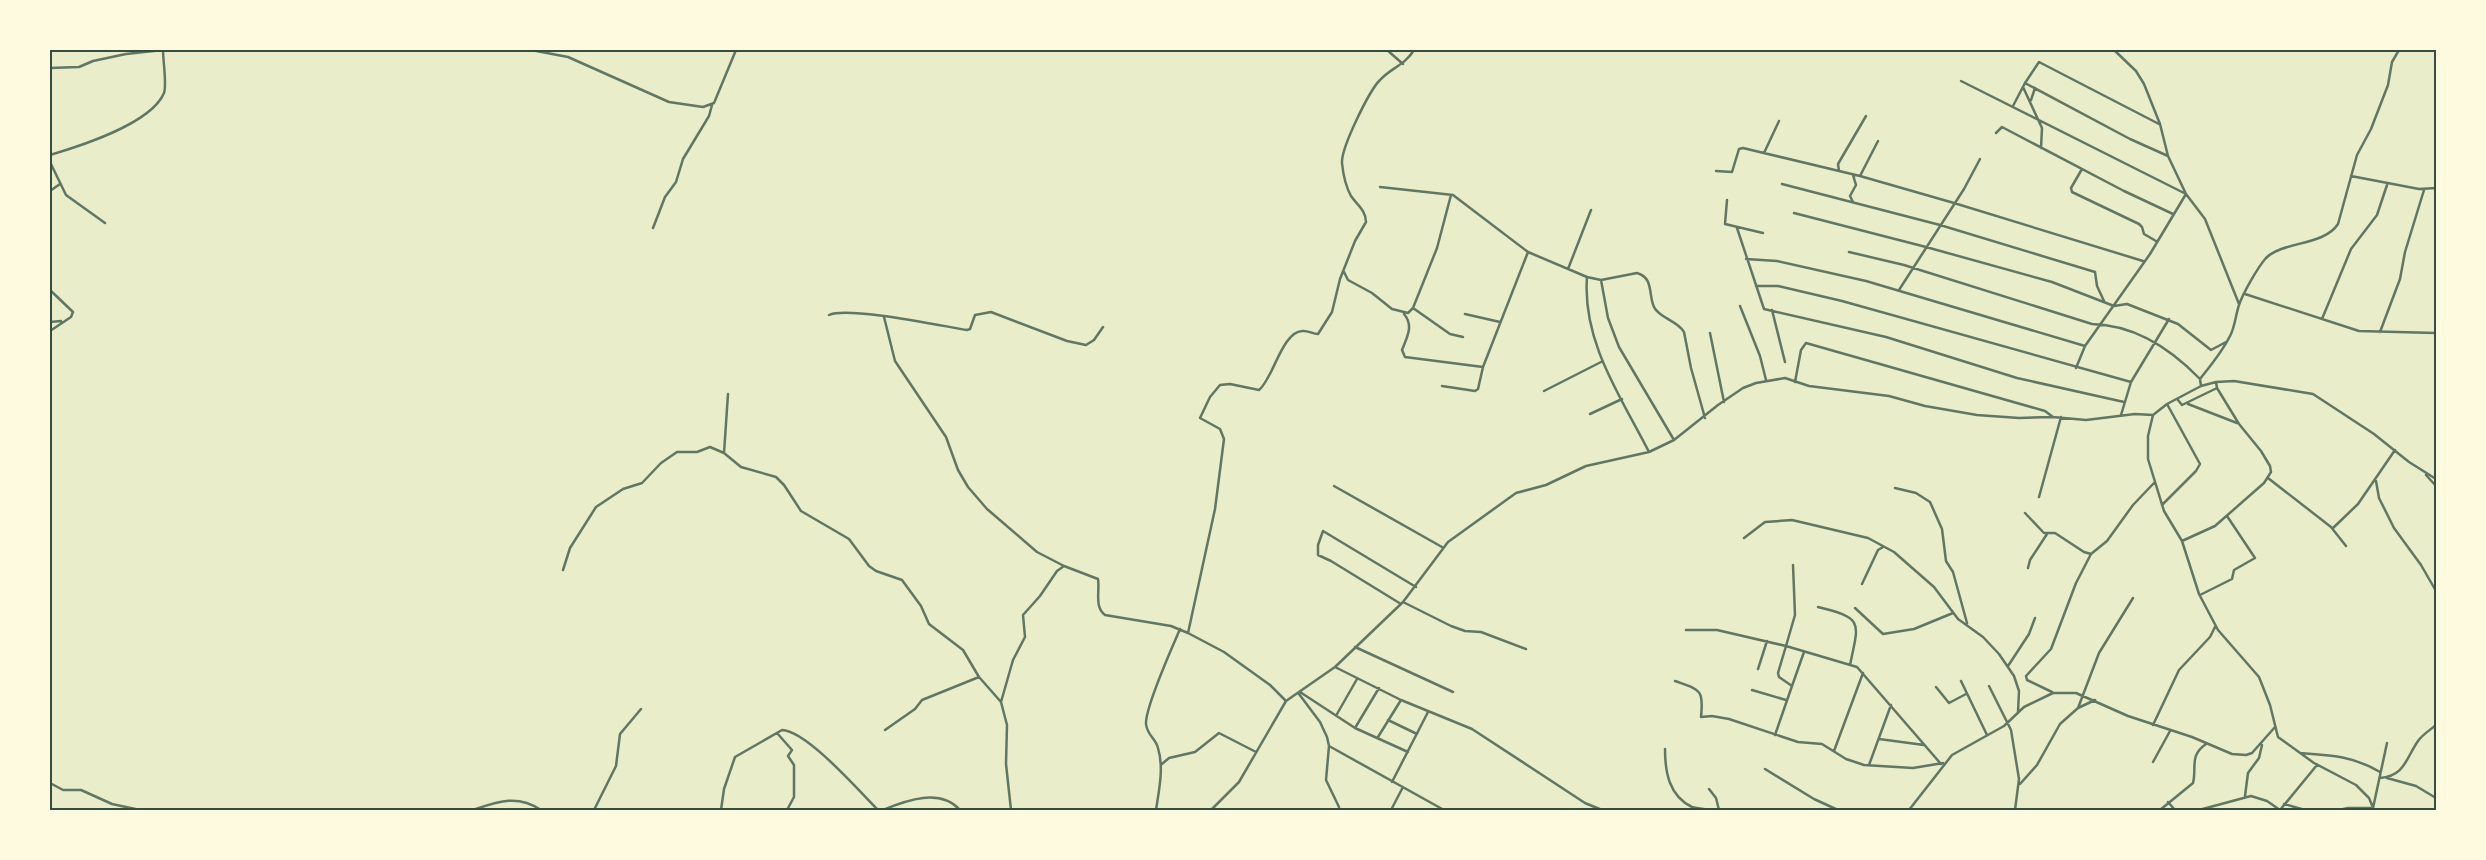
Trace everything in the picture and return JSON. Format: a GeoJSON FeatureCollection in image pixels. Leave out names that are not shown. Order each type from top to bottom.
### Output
{"type":"FeatureCollection","features":[{"type":"Feature","properties":{"kind":"street"},"geometry":{"type":"LineString","coordinates":[[50,68],[79,67],[93,61],[126,54],[164,50],[164,90],[152,108],[108,136],[50,155]]}},
{"type":"Feature","properties":{"kind":"street"},"geometry":{"type":"LineString","coordinates":[[531,50],[568,57],[669,102],[703,107],[712,105]]}},
{"type":"Feature","properties":{"kind":"street"},"geometry":{"type":"LineString","coordinates":[[653,228],[665,197],[676,182],[682,159],[709,116],[736,50]]}},
{"type":"Feature","properties":{"kind":"street"},"geometry":{"type":"LineString","coordinates":[[1387,50],[1403,64]]}},
{"type":"Feature","properties":{"kind":"street"},"geometry":{"type":"LineString","coordinates":[[1188,632],[1215,509],[1224,439],[1220,429],[1201,420],[1201,415],[1220,385],[1230,384],[1259,390],[1263,387],[1277,358],[1292,336],[1302,331],[1314,334],[1321,331],[1334,307],[1343,271],[1355,241],[1364,226],[1366,216],[1350,194],[1342,166],[1343,152],[1372,89],[1382,78],[1403,64],[1414,50]]}},
{"type":"Feature","properties":{"kind":"street"},"geometry":{"type":"LineString","coordinates":[[2114,50],[2136,71],[2144,84],[2160,124],[2168,156],[2186,194],[2205,219],[2239,304]]}},
{"type":"Feature","properties":{"kind":"street"},"geometry":{"type":"LineString","coordinates":[[2200,379],[2232,332],[2239,304],[2261,265],[2271,254],[2307,243],[2336,228],[2357,155],[2370,133],[2387,88],[2392,62],[2399,50]]}},
{"type":"Feature","properties":{"kind":"street"},"geometry":{"type":"LineString","coordinates":[[2014,106],[2025,83],[2040,62],[2160,124]]}},
{"type":"Feature","properties":{"kind":"street"},"geometry":{"type":"LineString","coordinates":[[1961,81],[2186,194]]}},
{"type":"Feature","properties":{"kind":"street"},"geometry":{"type":"LineString","coordinates":[[2025,83],[2130,139],[2168,156]]}},
{"type":"Feature","properties":{"kind":"street"},"geometry":{"type":"LineString","coordinates":[[2023,87],[2038,118],[2042,131],[2042,148]]}},
{"type":"Feature","properties":{"kind":"street"},"geometry":{"type":"LineString","coordinates":[[2031,101],[2035,88]]}},
{"type":"Feature","properties":{"kind":"street"},"geometry":{"type":"LineString","coordinates":[[1839,171],[1838,164],[1866,116]]}},
{"type":"Feature","properties":{"kind":"street"},"geometry":{"type":"LineString","coordinates":[[1764,153],[1779,121]]}},
{"type":"Feature","properties":{"kind":"street"},"geometry":{"type":"LineString","coordinates":[[1996,133],[2002,127],[2173,214]]}},
{"type":"Feature","properties":{"kind":"street"},"geometry":{"type":"LineString","coordinates":[[1860,176],[1878,141]]}},
{"type":"Feature","properties":{"kind":"street"},"geometry":{"type":"LineString","coordinates":[[1716,171],[1732,172],[1741,148],[1860,176],[2143,261]]}},
{"type":"Feature","properties":{"kind":"street"},"geometry":{"type":"LineString","coordinates":[[1899,290],[1964,189],[1980,159]]}},
{"type":"Feature","properties":{"kind":"street"},"geometry":{"type":"LineString","coordinates":[[50,162],[66,195],[105,224]]}},
{"type":"Feature","properties":{"kind":"street"},"geometry":{"type":"LineString","coordinates":[[2082,169],[2071,188],[2072,192],[2139,224],[2144,234],[2156,240]]}},
{"type":"Feature","properties":{"kind":"street"},"geometry":{"type":"LineString","coordinates":[[1853,175],[1856,185],[1850,196],[1854,203]]}},
{"type":"Feature","properties":{"kind":"street"},"geometry":{"type":"LineString","coordinates":[[2351,176],[2424,190],[2436,188]]}},
{"type":"Feature","properties":{"kind":"street"},"geometry":{"type":"LineString","coordinates":[[50,191],[60,184]]}},
{"type":"Feature","properties":{"kind":"street"},"geometry":{"type":"LineString","coordinates":[[1782,184],[1940,226],[2094,272],[2096,286],[2104,301]]}},
{"type":"Feature","properties":{"kind":"street"},"geometry":{"type":"LineString","coordinates":[[2322,318],[2352,249],[2377,215],[2387,184]]}},
{"type":"Feature","properties":{"kind":"street"},"geometry":{"type":"LineString","coordinates":[[1380,187],[1451,195],[1484,216],[1528,252],[1587,277],[1601,280],[1637,273],[1646,278],[1655,309],[1684,332],[1691,368],[1705,418]]}},
{"type":"Feature","properties":{"kind":"street"},"geometry":{"type":"LineString","coordinates":[[2380,332],[2400,279],[2405,254],[2424,190]]}},
{"type":"Feature","properties":{"kind":"street"},"geometry":{"type":"LineString","coordinates":[[2076,368],[2086,346],[2143,261],[2150,254],[2156,240],[2186,194]]}},
{"type":"Feature","properties":{"kind":"street"},"geometry":{"type":"LineString","coordinates":[[1343,271],[1348,280],[1372,293],[1392,309],[1408,313],[1413,308],[1438,248],[1442,225],[1451,195]]}},
{"type":"Feature","properties":{"kind":"street"},"geometry":{"type":"LineString","coordinates":[[1727,200],[1725,224],[1763,233]]}},
{"type":"Feature","properties":{"kind":"street"},"geometry":{"type":"LineString","coordinates":[[1568,269],[1591,210]]}},
{"type":"Feature","properties":{"kind":"street"},"geometry":{"type":"LineString","coordinates":[[1794,213],[2052,282],[2114,306],[2127,304],[2169,319],[2211,350],[2226,342]]}},
{"type":"Feature","properties":{"kind":"street"},"geometry":{"type":"LineString","coordinates":[[1737,228],[1762,307],[1886,337],[2017,378],[2124,402]]}},
{"type":"Feature","properties":{"kind":"street"},"geometry":{"type":"LineString","coordinates":[[1442,386],[1476,390],[1483,367],[1528,252]]}},
{"type":"Feature","properties":{"kind":"street"},"geometry":{"type":"LineString","coordinates":[[1849,252],[1912,268],[2092,324],[2100,324],[2142,335],[2156,342],[2200,379],[2201,386]]}},
{"type":"Feature","properties":{"kind":"street"},"geometry":{"type":"LineString","coordinates":[[1746,259],[1760,259],[1810,268],[1899,290],[1906,294],[2086,346]]}},
{"type":"Feature","properties":{"kind":"street"},"geometry":{"type":"LineString","coordinates":[[1587,277],[1588,304],[1596,348],[1601,362],[1649,452]]}},
{"type":"Feature","properties":{"kind":"street"},"geometry":{"type":"LineString","coordinates":[[1601,280],[1608,318],[1619,347],[1674,440]]}},
{"type":"Feature","properties":{"kind":"street"},"geometry":{"type":"LineString","coordinates":[[1756,286],[1778,286],[1842,300],[2076,368],[2131,382]]}},
{"type":"Feature","properties":{"kind":"street"},"geometry":{"type":"LineString","coordinates":[[50,290],[73,312],[71,317],[50,331]]}},
{"type":"Feature","properties":{"kind":"street"},"geometry":{"type":"LineString","coordinates":[[2245,294],[2359,331],[2436,333]]}},
{"type":"Feature","properties":{"kind":"street"},"geometry":{"type":"LineString","coordinates":[[1740,306],[1760,356],[1766,380]]}},
{"type":"Feature","properties":{"kind":"street"},"geometry":{"type":"LineString","coordinates":[[1413,308],[1450,334],[1463,337]]}},
{"type":"Feature","properties":{"kind":"street"},"geometry":{"type":"LineString","coordinates":[[1772,310],[1786,362]]}},
{"type":"Feature","properties":{"kind":"street"},"geometry":{"type":"LineString","coordinates":[[829,314],[840,311],[969,330],[975,315],[991,312],[1068,341],[1086,345],[1094,340],[1103,327]]}},
{"type":"Feature","properties":{"kind":"street"},"geometry":{"type":"LineString","coordinates":[[1404,313],[1409,320],[1410,328],[1402,350],[1405,357],[1483,367]]}},
{"type":"Feature","properties":{"kind":"street"},"geometry":{"type":"LineString","coordinates":[[1465,314],[1500,322]]}},
{"type":"Feature","properties":{"kind":"street"},"geometry":{"type":"LineString","coordinates":[[884,317],[895,361],[946,437],[958,470],[968,487],[987,509],[1036,552],[1064,566],[1098,579],[1099,604],[1100,609],[1105,615],[1188,632],[1224,652],[1270,686],[1286,702]]}},
{"type":"Feature","properties":{"kind":"street"},"geometry":{"type":"LineString","coordinates":[[2121,416],[2131,382],[2169,319]]}},
{"type":"Feature","properties":{"kind":"street"},"geometry":{"type":"LineString","coordinates":[[50,322],[63,321]]}},
{"type":"Feature","properties":{"kind":"street"},"geometry":{"type":"LineString","coordinates":[[1710,333],[1724,402]]}},
{"type":"Feature","properties":{"kind":"street"},"geometry":{"type":"LineString","coordinates":[[1795,382],[1801,350],[1806,343],[2045,411],[2053,417]]}},
{"type":"Feature","properties":{"kind":"street"},"geometry":{"type":"LineString","coordinates":[[1544,391],[1601,362]]}},
{"type":"Feature","properties":{"kind":"street"},"geometry":{"type":"LineString","coordinates":[[1211,810],[1239,782],[1286,702],[1335,667],[1402,603],[1416,587],[1442,547],[1516,493],[1540,488],[1586,466],[1649,452],[1674,440],[1743,388],[1766,380],[1780,377],[1809,386],[1889,396],[1963,414],[2018,418],[2061,417],[2086,420],[2153,415],[2167,404],[2178,400],[2201,386],[2216,382],[2242,381],[2310,392],[2395,450],[2425,474],[2436,486]]}},
{"type":"Feature","properties":{"kind":"street"},"geometry":{"type":"LineString","coordinates":[[2182,542],[2215,526],[2268,478],[2270,466],[2239,424],[2217,388],[2216,382]]}},
{"type":"Feature","properties":{"kind":"street"},"geometry":{"type":"LineString","coordinates":[[2178,400],[2182,405],[2188,404],[2217,388]]}},
{"type":"Feature","properties":{"kind":"street"},"geometry":{"type":"LineString","coordinates":[[724,453],[728,394]]}},
{"type":"Feature","properties":{"kind":"street"},"geometry":{"type":"LineString","coordinates":[[1590,414],[1622,399]]}},
{"type":"Feature","properties":{"kind":"street"},"geometry":{"type":"LineString","coordinates":[[2162,505],[2196,471],[2200,464],[2167,404]]}},
{"type":"Feature","properties":{"kind":"street"},"geometry":{"type":"LineString","coordinates":[[2188,404],[2239,424]]}},
{"type":"Feature","properties":{"kind":"street"},"geometry":{"type":"LineString","coordinates":[[2153,415],[2148,436],[2148,459],[2154,484],[2162,505],[2182,542],[2189,569],[2215,627],[2258,675],[2270,705],[2280,739],[2298,753],[2356,785],[2367,795],[2374,809]]}},
{"type":"Feature","properties":{"kind":"street"},"geometry":{"type":"LineString","coordinates":[[2039,497],[2061,417]]}},
{"type":"Feature","properties":{"kind":"street"},"geometry":{"type":"LineString","coordinates":[[563,570],[563,564],[578,534],[596,507],[629,486],[642,483],[661,463],[677,452],[697,452],[710,447],[724,453],[741,467],[776,477],[784,485],[801,511],[849,539],[869,566],[876,571],[902,580],[921,606],[929,624],[963,650],[979,677],[1001,702],[1007,725],[1006,764],[1012,810]]}},
{"type":"Feature","properties":{"kind":"street"},"geometry":{"type":"LineString","coordinates":[[2333,528],[2358,504],[2376,481],[2395,450]]}},
{"type":"Feature","properties":{"kind":"street"},"geometry":{"type":"LineString","coordinates":[[2425,474],[2436,479]]}},
{"type":"Feature","properties":{"kind":"street"},"geometry":{"type":"LineString","coordinates":[[2268,478],[2333,528],[2346,546]]}},
{"type":"Feature","properties":{"kind":"street"},"geometry":{"type":"LineString","coordinates":[[2376,481],[2379,498],[2394,528],[2416,558],[2436,591]]}},
{"type":"Feature","properties":{"kind":"street"},"geometry":{"type":"LineString","coordinates":[[2053,693],[2025,678],[2054,644],[2071,594],[2091,554],[2107,541],[2133,505],[2154,484]]}},
{"type":"Feature","properties":{"kind":"street"},"geometry":{"type":"LineString","coordinates":[[1334,486],[1442,547]]}},
{"type":"Feature","properties":{"kind":"street"},"geometry":{"type":"LineString","coordinates":[[1895,488],[1916,493],[1930,502],[1942,530],[1946,561],[1952,572],[1967,625]]}},
{"type":"Feature","properties":{"kind":"street"},"geometry":{"type":"LineString","coordinates":[[2025,513],[2032,522],[2047,534],[2055,533],[2084,552],[2091,554]]}},
{"type":"Feature","properties":{"kind":"street"},"geometry":{"type":"LineString","coordinates":[[2200,595],[2232,579],[2234,570],[2254,558],[2227,516]]}},
{"type":"Feature","properties":{"kind":"street"},"geometry":{"type":"LineString","coordinates":[[1744,538],[1765,522],[1792,520],[1868,538],[1894,552],[1928,580],[1953,613],[1991,645],[2008,666],[2019,691],[2018,713]]}},
{"type":"Feature","properties":{"kind":"street"},"geometry":{"type":"LineString","coordinates":[[1416,587],[1323,531],[1318,546],[1318,555],[1332,561],[1402,603],[1451,626],[1465,631],[1481,632],[1526,649]]}},
{"type":"Feature","properties":{"kind":"street"},"geometry":{"type":"LineString","coordinates":[[2028,568],[2030,560],[2047,534]]}},
{"type":"Feature","properties":{"kind":"street"},"geometry":{"type":"LineString","coordinates":[[1862,584],[1878,550],[1883,547]]}},
{"type":"Feature","properties":{"kind":"street"},"geometry":{"type":"LineString","coordinates":[[1001,702],[1013,660],[1025,637],[1023,615],[1040,596],[1057,570],[1064,566]]}},
{"type":"Feature","properties":{"kind":"street"},"geometry":{"type":"LineString","coordinates":[[1792,566],[1795,616],[1778,673],[1779,677],[1792,686]]}},
{"type":"Feature","properties":{"kind":"street"},"geometry":{"type":"LineString","coordinates":[[2078,708],[2106,639],[2134,598]]}},
{"type":"Feature","properties":{"kind":"street"},"geometry":{"type":"LineString","coordinates":[[1818,607],[1844,614],[1851,618],[1854,623],[1857,638],[1850,665]]}},
{"type":"Feature","properties":{"kind":"street"},"geometry":{"type":"LineString","coordinates":[[1855,608],[1883,634],[1914,629],[1953,613]]}},
{"type":"Feature","properties":{"kind":"street"},"geometry":{"type":"LineString","coordinates":[[2008,666],[2029,634],[2035,618]]}},
{"type":"Feature","properties":{"kind":"street"},"geometry":{"type":"LineString","coordinates":[[2153,725],[2179,670],[2210,638],[2215,627]]}},
{"type":"Feature","properties":{"kind":"street"},"geometry":{"type":"LineString","coordinates":[[1156,810],[1161,765],[1158,746],[1149,734],[1146,721],[1180,629]]}},
{"type":"Feature","properties":{"kind":"street"},"geometry":{"type":"LineString","coordinates":[[1686,630],[1717,630],[1786,646],[1857,667],[1943,763]]}},
{"type":"Feature","properties":{"kind":"street"},"geometry":{"type":"LineString","coordinates":[[1758,669],[1767,641]]}},
{"type":"Feature","properties":{"kind":"street"},"geometry":{"type":"LineString","coordinates":[[1356,648],[1453,692]]}},
{"type":"Feature","properties":{"kind":"street"},"geometry":{"type":"LineString","coordinates":[[1775,736],[1804,652]]}},
{"type":"Feature","properties":{"kind":"street"},"geometry":{"type":"LineString","coordinates":[[1335,667],[1401,700],[1472,729],[1576,797],[1602,810]]}},
{"type":"Feature","properties":{"kind":"street"},"geometry":{"type":"LineString","coordinates":[[1834,751],[1864,673]]}},
{"type":"Feature","properties":{"kind":"street"},"geometry":{"type":"LineString","coordinates":[[885,730],[915,709],[922,700],[979,677]]}},
{"type":"Feature","properties":{"kind":"street"},"geometry":{"type":"LineString","coordinates":[[1337,714],[1357,678]]}},
{"type":"Feature","properties":{"kind":"street"},"geometry":{"type":"LineString","coordinates":[[1675,681],[1700,690],[1702,694],[1701,717],[1712,716],[1729,719],[1775,736],[1798,742],[1822,744],[1849,761],[1869,765],[1913,768],[1943,763]]}},
{"type":"Feature","properties":{"kind":"street"},"geometry":{"type":"LineString","coordinates":[[1961,681],[1987,735]]}},
{"type":"Feature","properties":{"kind":"street"},"geometry":{"type":"LineString","coordinates":[[1989,686],[2012,730],[2019,785],[2015,810]]}},
{"type":"Feature","properties":{"kind":"street"},"geometry":{"type":"LineString","coordinates":[[1936,687],[1949,703],[1966,694]]}},
{"type":"Feature","properties":{"kind":"street"},"geometry":{"type":"LineString","coordinates":[[1355,728],[1379,688]]}},
{"type":"Feature","properties":{"kind":"street"},"geometry":{"type":"LineString","coordinates":[[1752,690],[1786,700]]}},
{"type":"Feature","properties":{"kind":"street"},"geometry":{"type":"LineString","coordinates":[[1909,810],[1943,763],[1960,750],[2008,723],[2034,701],[2053,693],[2073,692],[2225,753],[2246,755],[2262,744],[2276,726]]}},
{"type":"Feature","properties":{"kind":"street"},"geometry":{"type":"LineString","coordinates":[[1300,693],[1337,714],[1355,728],[1408,752]]}},
{"type":"Feature","properties":{"kind":"street"},"geometry":{"type":"LineString","coordinates":[[1300,693],[1320,722],[1329,746],[1326,780],[1339,807]]}},
{"type":"Feature","properties":{"kind":"street"},"geometry":{"type":"LineString","coordinates":[[1378,737],[1401,700]]}},
{"type":"Feature","properties":{"kind":"street"},"geometry":{"type":"LineString","coordinates":[[2019,785],[2037,766],[2060,724],[2078,708],[2095,700]]}},
{"type":"Feature","properties":{"kind":"street"},"geometry":{"type":"LineString","coordinates":[[1869,765],[1892,705]]}},
{"type":"Feature","properties":{"kind":"street"},"geometry":{"type":"LineString","coordinates":[[594,810],[616,766],[620,734],[642,709]]}},
{"type":"Feature","properties":{"kind":"street"},"geometry":{"type":"LineString","coordinates":[[1392,782],[1428,711]]}},
{"type":"Feature","properties":{"kind":"street"},"geometry":{"type":"LineString","coordinates":[[1388,720],[1417,734]]}},
{"type":"Feature","properties":{"kind":"street"},"geometry":{"type":"LineString","coordinates":[[2386,778],[2396,773],[2407,763],[2419,739],[2436,725]]}},
{"type":"Feature","properties":{"kind":"street"},"geometry":{"type":"LineString","coordinates":[[721,810],[724,788],[735,756],[782,730],[788,730],[800,736],[878,810]]}},
{"type":"Feature","properties":{"kind":"street"},"geometry":{"type":"LineString","coordinates":[[2153,762],[2170,731]]}},
{"type":"Feature","properties":{"kind":"street"},"geometry":{"type":"LineString","coordinates":[[776,733],[792,750],[788,756],[794,765],[794,797],[787,810]]}},
{"type":"Feature","properties":{"kind":"street"},"geometry":{"type":"LineString","coordinates":[[1161,765],[1169,758],[1195,752],[1219,733],[1257,752]]}},
{"type":"Feature","properties":{"kind":"street"},"geometry":{"type":"LineString","coordinates":[[1879,739],[1925,745]]}},
{"type":"Feature","properties":{"kind":"street"},"geometry":{"type":"LineString","coordinates":[[2374,809],[2387,743]]}},
{"type":"Feature","properties":{"kind":"street"},"geometry":{"type":"LineString","coordinates":[[2160,810],[2192,783],[2194,761],[2206,744]]}},
{"type":"Feature","properties":{"kind":"street"},"geometry":{"type":"LineString","coordinates":[[2245,797],[2248,773],[2259,758],[2262,744]]}},
{"type":"Feature","properties":{"kind":"street"},"geometry":{"type":"LineString","coordinates":[[1329,746],[1444,810]]}},
{"type":"Feature","properties":{"kind":"street"},"geometry":{"type":"LineString","coordinates":[[1664,749],[1668,782],[1675,793],[1690,806],[1708,810]]}},
{"type":"Feature","properties":{"kind":"street"},"geometry":{"type":"LineString","coordinates":[[2298,753],[2332,755],[2358,760],[2380,772]]}},
{"type":"Feature","properties":{"kind":"street"},"geometry":{"type":"LineString","coordinates":[[2199,810],[2245,797],[2258,797],[2280,810],[2317,764]]}},
{"type":"Feature","properties":{"kind":"street"},"geometry":{"type":"LineString","coordinates":[[1765,769],[1814,799],[1838,810]]}},
{"type":"Feature","properties":{"kind":"street"},"geometry":{"type":"LineString","coordinates":[[2380,778],[2416,786],[2436,798]]}},
{"type":"Feature","properties":{"kind":"street"},"geometry":{"type":"LineString","coordinates":[[50,783],[59,789],[81,790],[112,804],[140,810]]}},
{"type":"Feature","properties":{"kind":"street"},"geometry":{"type":"LineString","coordinates":[[1391,810],[1403,788]]}},
{"type":"Feature","properties":{"kind":"street"},"geometry":{"type":"LineString","coordinates":[[1709,789],[1716,798],[1718,810]]}},
{"type":"Feature","properties":{"kind":"street"},"geometry":{"type":"LineString","coordinates":[[883,810],[906,802],[931,797],[955,804],[960,810]]}},
{"type":"Feature","properties":{"kind":"street"},"geometry":{"type":"LineString","coordinates":[[473,810],[510,799],[526,802],[541,810]]}},
{"type":"Feature","properties":{"kind":"street"},"geometry":{"type":"LineString","coordinates":[[2168,802],[2175,810]]}},
{"type":"Feature","properties":{"kind":"street"},"geometry":{"type":"LineString","coordinates":[[2284,804],[2305,810]]}},
{"type":"Feature","properties":{"kind":"street"},"geometry":{"type":"LineString","coordinates":[[2338,810],[2348,808],[2374,809]]}}]}
